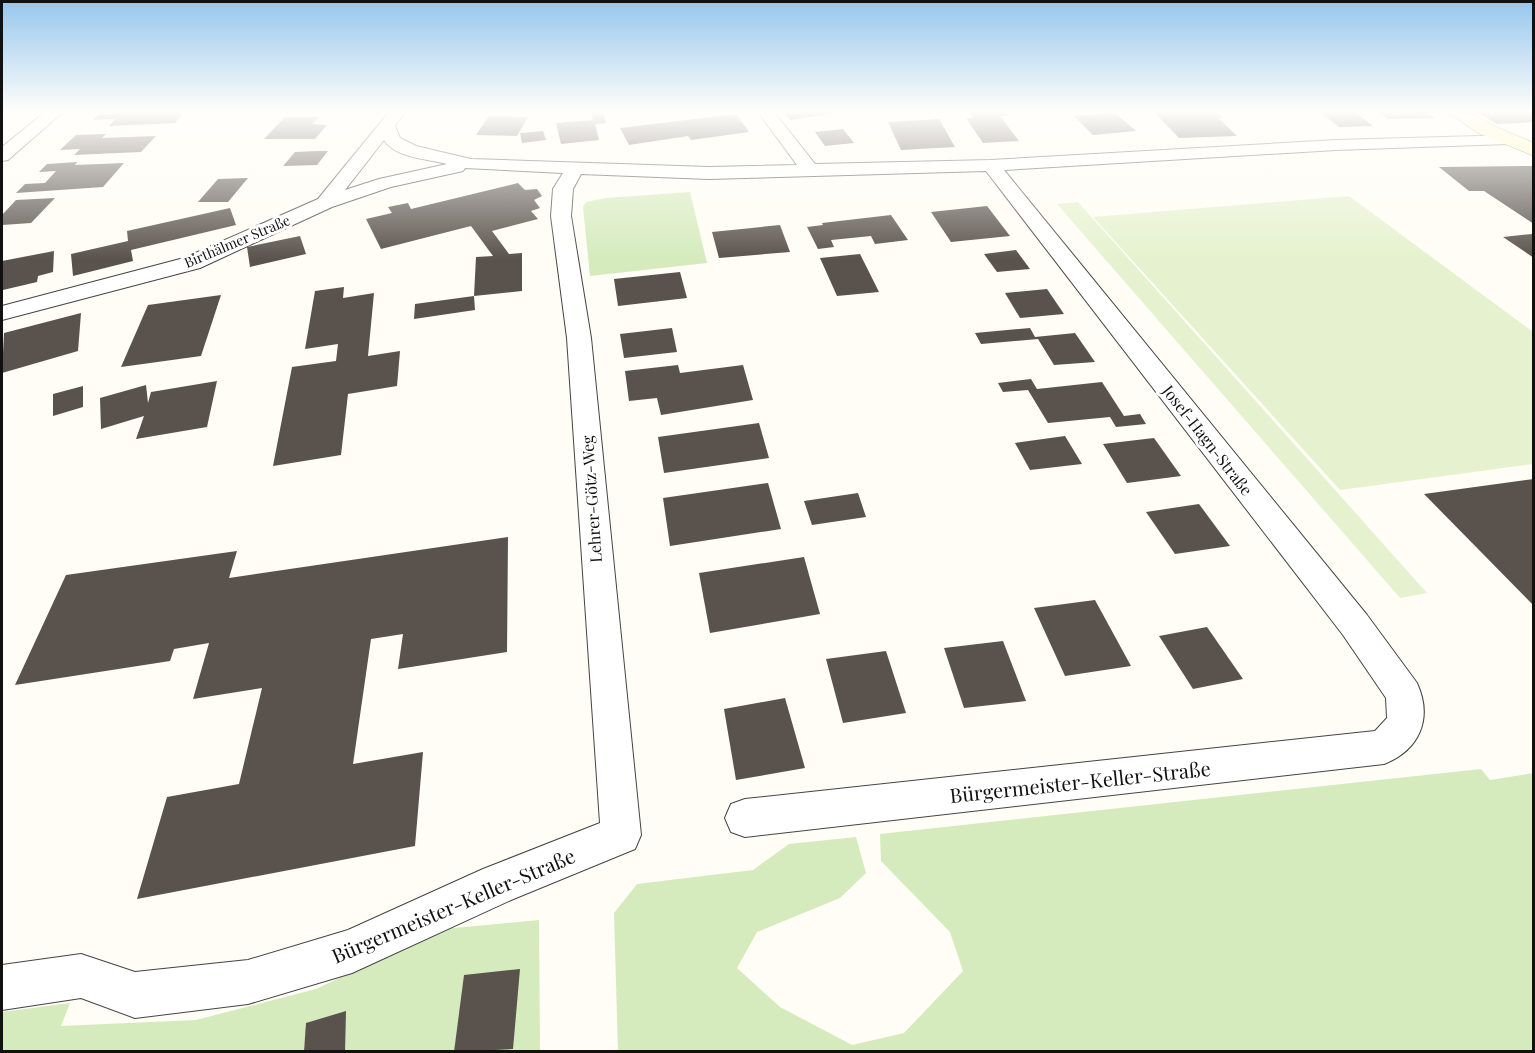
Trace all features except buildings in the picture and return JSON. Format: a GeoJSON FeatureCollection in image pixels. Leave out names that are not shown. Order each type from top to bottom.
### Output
{"type":"FeatureCollection","features":[{"type":"Feature","properties":{"kind":"street"},"geometry":{"type":"LineString","coordinates":[[326,203],[358,161]]}},
{"type":"Feature","properties":{"kind":"street"},"geometry":{"type":"LineString","coordinates":[[459,161],[471,164],[709,173],[1058,161]]}},
{"type":"Feature","properties":{"kind":"street"},"geometry":{"type":"LineString","coordinates":[[804,161],[808,169]]}},
{"type":"Feature","properties":{"kind":"street","name":"Birthälmer Straße"},"geometry":{"type":"LineString","coordinates":[[2,313],[136,279],[192,262],[326,203],[429,171],[471,164]]}},
{"type":"Feature","properties":{"kind":"street","name":"Josef-Hagn-Straße"},"geometry":{"type":"LineString","coordinates":[[991,165],[1355,625],[1404,694],[1406,724]]}},
{"type":"Feature","properties":{"kind":"street","name":"Lehrer-Götz-Weg"},"geometry":{"type":"LineString","coordinates":[[575,168],[563,189],[561,216],[579,338],[621,835]]}},
{"type":"Feature","properties":{"kind":"street","name":"Bürgermeister-Keller-Straße"},"geometry":{"type":"LineString","coordinates":[[745,818],[1384,747],[1406,724]]}},
{"type":"Feature","properties":{"kind":"street","name":"Bürgermeister-Keller-Straße"},"geometry":{"type":"LineString","coordinates":[[2,988],[81,976],[135,995],[248,982],[352,951],[498,884],[621,835]]}},
{"type":"Feature","properties":{"kind":"green space"},"geometry":{"type":"Polygon","coordinates":[[[690,192],[707,263],[590,276],[583,207],[586,202],[606,198],[690,192]]]}},
{"type":"Feature","properties":{"kind":"green space"},"geometry":{"type":"Polygon","coordinates":[[[1349,196],[1533,332],[1533,464],[1340,490],[1093,217],[1349,196]]]}},
{"type":"Feature","properties":{"kind":"green space"},"geometry":{"type":"Polygon","coordinates":[[[1078,202],[1427,593],[1400,598],[1057,204],[1078,202]]]}},
{"type":"Feature","properties":{"kind":"green space"},"geometry":{"type":"Polygon","coordinates":[[[1481,769],[1490,780],[1533,773],[1533,1051],[618,1051],[614,913],[637,884],[753,870],[789,844],[856,837],[866,873],[840,898],[757,932],[737,968],[780,1007],[852,1045],[904,1033],[963,971],[950,932],[881,861],[880,834],[1481,769]]]}},
{"type":"Feature","properties":{"kind":"green space"},"geometry":{"type":"Polygon","coordinates":[[[539,920],[540,1051],[2,1051],[2,1012],[70,1003],[61,1026],[196,1020],[316,989],[443,929],[539,920]]]}}]}
